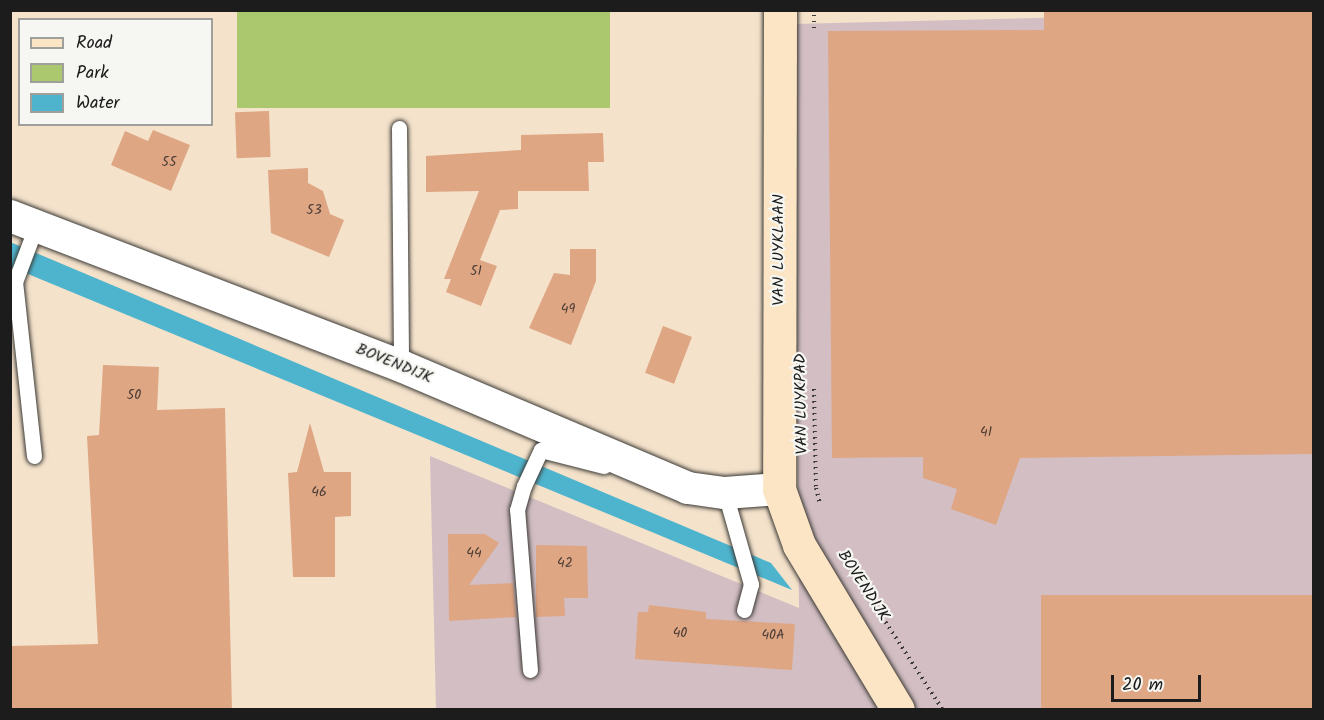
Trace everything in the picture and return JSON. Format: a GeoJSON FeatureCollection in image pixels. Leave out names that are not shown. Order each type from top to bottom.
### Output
{"type":"FeatureCollection","features":[{"type":"Feature","properties":{"kind":"street","name":"VAN LUYKLAAN"},"geometry":{"type":"LineString","coordinates":[[779,489],[780,10]]}},
{"type":"Feature","properties":{"kind":"street","name":"BOVENDIJK"},"geometry":{"type":"LineString","coordinates":[[26,227],[401,366],[688,488],[724,493],[779,489],[798,544],[898,710]]}},
{"type":"Feature","properties":{"kind":"lane"},"geometry":{"type":"LineString","coordinates":[[399,128],[401,366]]}},
{"type":"Feature","properties":{"kind":"lane"},"geometry":{"type":"LineString","coordinates":[[26,227],[15,282],[34,456]]}},
{"type":"Feature","properties":{"kind":"lane"},"geometry":{"type":"LineString","coordinates":[[530,670],[517,510],[524,486],[541,450],[688,488]]}},
{"type":"Feature","properties":{"kind":"lane"},"geometry":{"type":"LineString","coordinates":[[724,493],[751,584],[744,610]]}},
{"type":"Feature","properties":{"kind":"path","name":"VAN LUYKPAD"},"geometry":{"type":"LineString","coordinates":[[813,377],[816,488]]}},
{"type":"Feature","properties":{"kind":"path"},"geometry":{"type":"LineString","coordinates":[[779,489],[816,488],[823,514]]}},
{"type":"Feature","properties":{"kind":"path","name":"BOVENDIJK"},"geometry":{"type":"LineString","coordinates":[[875,606],[943,710]]}},
{"type":"Feature","properties":{"kind":"shaded area"},"geometry":{"type":"Polygon","coordinates":[[[1313,11],[1313,709],[436,709],[430,456],[799,608],[794,24],[1313,11]]]}},
{"type":"Feature","properties":{"kind":"green space"},"geometry":{"type":"Polygon","coordinates":[[[237,11],[610,11],[610,108],[237,108],[237,11]]]}},
{"type":"Feature","properties":{"kind":"water"},"geometry":{"type":"Polygon","coordinates":[[[10,242],[771,563],[792,590],[11,267],[10,242]]]}},
{"type":"Feature","properties":{"kind":"building"},"geometry":{"type":"Polygon","coordinates":[[[1044,10],[1314,10],[1314,454],[1020,458],[996,525],[951,509],[957,489],[923,478],[923,457],[832,458],[828,31],[1044,30],[1044,10]]]}},
{"type":"Feature","properties":{"kind":"building"},"geometry":{"type":"Polygon","coordinates":[[[269,111],[271,157],[237,158],[235,112],[269,111]]]}},
{"type":"Feature","properties":{"kind":"building"},"geometry":{"type":"Polygon","coordinates":[[[153,130],[190,145],[171,191],[111,165],[125,131],[148,141],[153,130]]]}},
{"type":"Feature","properties":{"kind":"building"},"geometry":{"type":"Polygon","coordinates":[[[603,133],[604,162],[588,162],[589,191],[518,191],[518,209],[500,210],[480,260],[497,266],[481,306],[446,292],[451,279],[444,279],[479,191],[426,192],[426,156],[521,150],[521,135],[603,133]]]}},
{"type":"Feature","properties":{"kind":"building"},"geometry":{"type":"Polygon","coordinates":[[[308,168],[308,183],[323,191],[330,214],[344,220],[329,257],[271,233],[268,170],[308,168]]]}},
{"type":"Feature","properties":{"kind":"building"},"geometry":{"type":"Polygon","coordinates":[[[570,249],[596,249],[596,281],[571,345],[529,328],[554,273],[570,275],[570,249]]]}},
{"type":"Feature","properties":{"kind":"building"},"geometry":{"type":"Polygon","coordinates":[[[663,326],[692,337],[674,384],[645,373],[663,326]]]}},
{"type":"Feature","properties":{"kind":"building"},"geometry":{"type":"Polygon","coordinates":[[[103,365],[159,367],[157,410],[225,408],[232,710],[10,710],[10,646],[98,644],[87,436],[99,435],[103,365]]]}},
{"type":"Feature","properties":{"kind":"building"},"geometry":{"type":"Polygon","coordinates":[[[310,423],[324,472],[351,472],[351,516],[335,517],[335,577],[293,577],[288,473],[297,472],[310,423]]]}},
{"type":"Feature","properties":{"kind":"building"},"geometry":{"type":"Polygon","coordinates":[[[448,534],[485,534],[499,543],[469,585],[513,583],[516,617],[449,621],[448,534]]]}},
{"type":"Feature","properties":{"kind":"building"},"geometry":{"type":"Polygon","coordinates":[[[536,545],[587,546],[588,598],[564,598],[565,616],[536,617],[536,545]]]}},
{"type":"Feature","properties":{"kind":"building"},"geometry":{"type":"Polygon","coordinates":[[[1041,595],[1314,595],[1314,710],[1041,710],[1041,595]]]}},
{"type":"Feature","properties":{"kind":"building"},"geometry":{"type":"Polygon","coordinates":[[[649,605],[706,612],[706,619],[795,624],[792,670],[635,659],[638,612],[648,612],[649,605]]]}}]}
